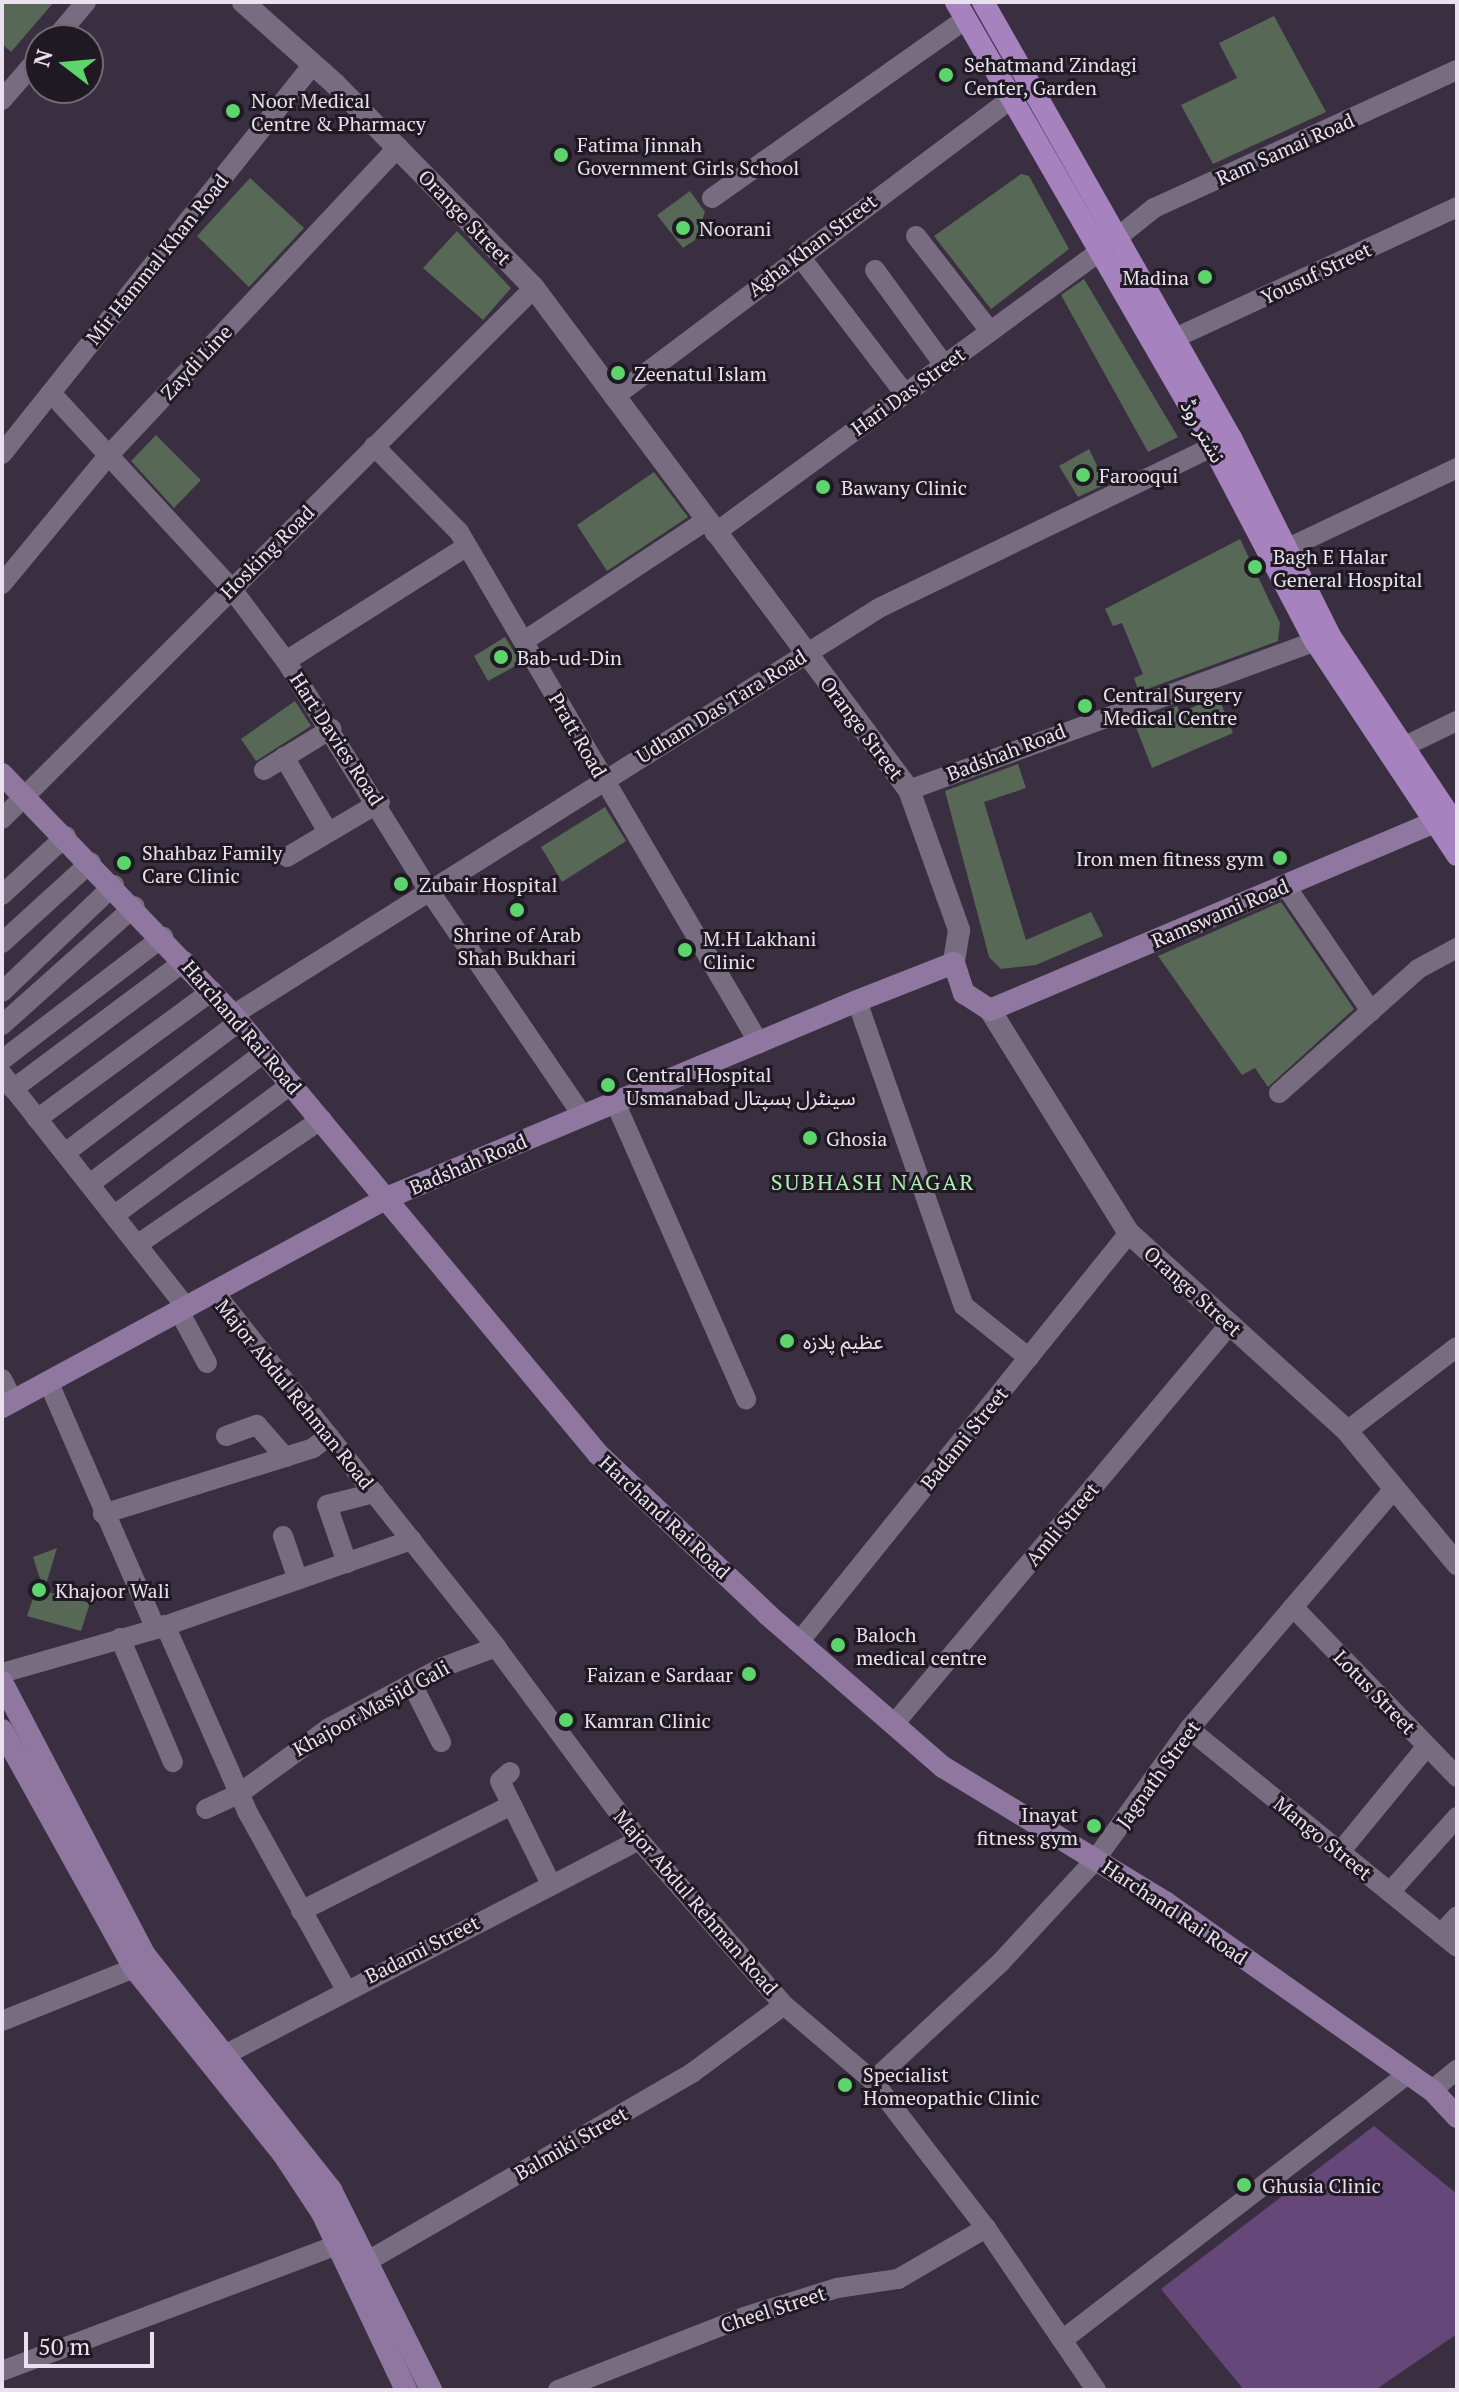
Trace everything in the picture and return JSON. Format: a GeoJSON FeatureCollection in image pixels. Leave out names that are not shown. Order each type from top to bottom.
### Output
{"type":"FeatureCollection","features":[{"type":"Feature","properties":{"kind":"main road","name":"نشتر روڈ"},"geometry":{"type":"LineString","coordinates":[[989,3],[1110,243],[1222,442],[1323,639],[1447,822]]}},
{"type":"Feature","properties":{"kind":"main road","name":"نشتر روڈ"},"geometry":{"type":"LineString","coordinates":[[961,10],[1012,98],[1175,338],[1222,442],[1288,548],[1323,639],[1405,746],[1447,822],[1457,855]]}},
{"type":"Feature","properties":{"kind":"main road","name":"Harchand Rai Road"},"geometry":{"type":"LineString","coordinates":[[2,774],[135,906],[236,1018],[389,1197],[598,1454],[799,1642],[943,1767],[1095,1860],[1409,2073],[1432,2090],[1457,2117]]}},
{"type":"Feature","properties":{"kind":"main road","name":"Ramswami Road"},"geometry":{"type":"LineString","coordinates":[[990,1010],[1285,885],[1447,822]]}},
{"type":"Feature","properties":{"kind":"main road","name":"Badshah Road"},"geometry":{"type":"LineString","coordinates":[[8,1404],[389,1197],[954,963]]}},
{"type":"Feature","properties":{"kind":"main road","name":"Orange Street"},"geometry":{"type":"LineString","coordinates":[[954,963],[964,993],[990,1010]]}},
{"type":"Feature","properties":{"kind":"main road"},"geometry":{"type":"LineString","coordinates":[[2,1682],[142,1965]]}},
{"type":"Feature","properties":{"kind":"main road"},"geometry":{"type":"LineString","coordinates":[[2,1730],[142,1965],[216,2059],[283,2154],[338,2245],[360,2266],[406,2390]]}},
{"type":"Feature","properties":{"kind":"main road"},"geometry":{"type":"LineString","coordinates":[[216,2059],[303,2149],[360,2266],[431,2390]]}},
{"type":"Feature","properties":{"kind":"street"},"geometry":{"type":"LineString","coordinates":[[67,24],[86,2]]}},
{"type":"Feature","properties":{"kind":"street","name":"Orange Street"},"geometry":{"type":"LineString","coordinates":[[243,2],[398,147],[534,288],[909,790],[959,930],[954,963]]}},
{"type":"Feature","properties":{"kind":"street"},"geometry":{"type":"LineString","coordinates":[[712,198],[961,10]]}},
{"type":"Feature","properties":{"kind":"street","name":"Mir Hammal Khan Road"},"geometry":{"type":"LineString","coordinates":[[2,454],[312,65]]}},
{"type":"Feature","properties":{"kind":"street","name":"Ram Samai Road"},"geometry":{"type":"LineString","coordinates":[[1110,243],[1154,208],[1457,70]]}},
{"type":"Feature","properties":{"kind":"street"},"geometry":{"type":"LineString","coordinates":[[2,100],[24,75]]}},
{"type":"Feature","properties":{"kind":"street","name":"Agha Khan Street"},"geometry":{"type":"LineString","coordinates":[[614,397],[798,254],[1012,98]]}},
{"type":"Feature","properties":{"kind":"street","name":"Zaydi Line"},"geometry":{"type":"LineString","coordinates":[[2,584],[108,456],[398,147]]}},
{"type":"Feature","properties":{"kind":"street","name":"Yousuf Street"},"geometry":{"type":"LineString","coordinates":[[1175,338],[1457,207]]}},
{"type":"Feature","properties":{"kind":"street"},"geometry":{"type":"LineString","coordinates":[[916,236],[990,331]]}},
{"type":"Feature","properties":{"kind":"street","name":"Hari Das Street"},"geometry":{"type":"LineString","coordinates":[[524,641],[711,526],[905,394],[1110,243]]}},
{"type":"Feature","properties":{"kind":"street"},"geometry":{"type":"LineString","coordinates":[[798,254],[905,394]]}},
{"type":"Feature","properties":{"kind":"street"},"geometry":{"type":"LineString","coordinates":[[875,270],[944,365]]}},
{"type":"Feature","properties":{"kind":"street","name":"Hosking Road"},"geometry":{"type":"LineString","coordinates":[[2,819],[534,288]]}},
{"type":"Feature","properties":{"kind":"street","name":"Hart Davies Road"},"geometry":{"type":"LineString","coordinates":[[51,393],[231,588],[286,661],[380,802],[428,889],[583,1116]]}},
{"type":"Feature","properties":{"kind":"street","name":"Udham Das Tara Road"},"geometry":{"type":"LineString","coordinates":[[65,1153],[236,1018],[428,889],[805,654],[894,601],[1222,442]]}},
{"type":"Feature","properties":{"kind":"street","name":"Pratt Road"},"geometry":{"type":"LineString","coordinates":[[374,446],[467,546],[759,1043]]}},
{"type":"Feature","properties":{"kind":"street"},"geometry":{"type":"LineString","coordinates":[[1288,548],[1457,468]]}},
{"type":"Feature","properties":{"kind":"street"},"geometry":{"type":"LineString","coordinates":[[286,661],[467,546]]}},
{"type":"Feature","properties":{"kind":"street","name":"Badshah Road"},"geometry":{"type":"LineString","coordinates":[[909,790],[1323,639]]}},
{"type":"Feature","properties":{"kind":"street"},"geometry":{"type":"LineString","coordinates":[[1405,746],[1457,721]]}},
{"type":"Feature","properties":{"kind":"street"},"geometry":{"type":"LineString","coordinates":[[264,770],[331,729]]}},
{"type":"Feature","properties":{"kind":"street"},"geometry":{"type":"LineString","coordinates":[[284,757],[328,832]]}},
{"type":"Feature","properties":{"kind":"street"},"geometry":{"type":"LineString","coordinates":[[287,857],[380,802]]}},
{"type":"Feature","properties":{"kind":"street"},"geometry":{"type":"LineString","coordinates":[[2,895],[66,836]]}},
{"type":"Feature","properties":{"kind":"street"},"geometry":{"type":"LineString","coordinates":[[2,943],[91,862]]}},
{"type":"Feature","properties":{"kind":"street"},"geometry":{"type":"LineString","coordinates":[[2,992],[114,885]]}},
{"type":"Feature","properties":{"kind":"street"},"geometry":{"type":"LineString","coordinates":[[1285,885],[1371,1011]]}},
{"type":"Feature","properties":{"kind":"street"},"geometry":{"type":"LineString","coordinates":[[2,1025],[135,906]]}},
{"type":"Feature","properties":{"kind":"street"},"geometry":{"type":"LineString","coordinates":[[2,1060],[163,937]]}},
{"type":"Feature","properties":{"kind":"street"},"geometry":{"type":"LineString","coordinates":[[1279,1093],[1418,969],[1457,948]]}},
{"type":"Feature","properties":{"kind":"street"},"geometry":{"type":"LineString","coordinates":[[185,961],[8,1081],[138,1244],[183,1309],[207,1363]]}},
{"type":"Feature","properties":{"kind":"street"},"geometry":{"type":"LineString","coordinates":[[37,1119],[212,991]]}},
{"type":"Feature","properties":{"kind":"street"},"geometry":{"type":"LineString","coordinates":[[857,1001],[964,1306],[1029,1358]]}},
{"type":"Feature","properties":{"kind":"street","name":"Orange Street"},"geometry":{"type":"LineString","coordinates":[[990,1010],[1129,1233],[1347,1431],[1457,1564]]}},
{"type":"Feature","properties":{"kind":"street"},"geometry":{"type":"LineString","coordinates":[[91,1183],[265,1052]]}},
{"type":"Feature","properties":{"kind":"street"},"geometry":{"type":"LineString","coordinates":[[116,1214],[292,1084]]}},
{"type":"Feature","properties":{"kind":"street"},"geometry":{"type":"LineString","coordinates":[[615,1102],[746,1399]]}},
{"type":"Feature","properties":{"kind":"street"},"geometry":{"type":"LineString","coordinates":[[138,1244],[322,1119]]}},
{"type":"Feature","properties":{"kind":"street","name":"Badami Street"},"geometry":{"type":"LineString","coordinates":[[799,1642],[1129,1233]]}},
{"type":"Feature","properties":{"kind":"street","name":"Major Abdul Rehman Road"},"geometry":{"type":"LineString","coordinates":[[214,1292],[496,1647],[639,1840],[784,2005],[873,2081],[986,2228],[1065,2338],[1096,2390]]}},
{"type":"Feature","properties":{"kind":"street","name":"Amli Street"},"geometry":{"type":"LineString","coordinates":[[894,1724],[1230,1324]]}},
{"type":"Feature","properties":{"kind":"street"},"geometry":{"type":"LineString","coordinates":[[1347,1431],[1457,1347]]}},
{"type":"Feature","properties":{"kind":"street"},"geometry":{"type":"LineString","coordinates":[[2,1379],[8,1404]]}},
{"type":"Feature","properties":{"kind":"street"},"geometry":{"type":"LineString","coordinates":[[48,1381],[103,1514],[240,1793],[345,1988]]}},
{"type":"Feature","properties":{"kind":"street"},"geometry":{"type":"LineString","coordinates":[[226,1436],[257,1425],[285,1457]]}},
{"type":"Feature","properties":{"kind":"street"},"geometry":{"type":"LineString","coordinates":[[103,1514],[285,1457],[329,1436]]}},
{"type":"Feature","properties":{"kind":"street","name":"Jagnath Street"},"geometry":{"type":"LineString","coordinates":[[873,2081],[1001,1962],[1095,1860],[1189,1729],[1395,1488]]}},
{"type":"Feature","properties":{"kind":"street"},"geometry":{"type":"LineString","coordinates":[[347,1563],[327,1505],[374,1493]]}},
{"type":"Feature","properties":{"kind":"street"},"geometry":{"type":"LineString","coordinates":[[283,1536],[298,1580]]}},
{"type":"Feature","properties":{"kind":"street"},"geometry":{"type":"LineString","coordinates":[[2,1673],[161,1627],[412,1540]]}},
{"type":"Feature","properties":{"kind":"street","name":"Lotus Street"},"geometry":{"type":"LineString","coordinates":[[1293,1607],[1457,1777]]}},
{"type":"Feature","properties":{"kind":"street"},"geometry":{"type":"LineString","coordinates":[[120,1638],[173,1762]]}},
{"type":"Feature","properties":{"kind":"street","name":"Khajoor Masjid Gali"},"geometry":{"type":"LineString","coordinates":[[206,1809],[240,1793],[287,1754],[412,1684],[496,1647]]}},
{"type":"Feature","properties":{"kind":"street"},"geometry":{"type":"LineString","coordinates":[[412,1684],[441,1742]]}},
{"type":"Feature","properties":{"kind":"street","name":"Mango Street"},"geometry":{"type":"LineString","coordinates":[[1189,1729],[1457,1947]]}},
{"type":"Feature","properties":{"kind":"street"},"geometry":{"type":"LineString","coordinates":[[1340,1852],[1427,1746]]}},
{"type":"Feature","properties":{"kind":"street"},"geometry":{"type":"LineString","coordinates":[[510,1772],[500,1781],[551,1884]]}},
{"type":"Feature","properties":{"kind":"street"},"geometry":{"type":"LineString","coordinates":[[301,1911],[512,1805]]}},
{"type":"Feature","properties":{"kind":"street"},"geometry":{"type":"LineString","coordinates":[[1390,1892],[1457,1817]]}},
{"type":"Feature","properties":{"kind":"street","name":"Badami Street"},"geometry":{"type":"LineString","coordinates":[[216,2059],[345,1988],[639,1840]]}},
{"type":"Feature","properties":{"kind":"street"},"geometry":{"type":"LineString","coordinates":[[1441,1934],[1457,1916]]}},
{"type":"Feature","properties":{"kind":"street"},"geometry":{"type":"LineString","coordinates":[[2,2021],[142,1965]]}},
{"type":"Feature","properties":{"kind":"street","name":"Balmiki Street"},"geometry":{"type":"LineString","coordinates":[[360,2266],[692,2073],[784,2005]]}},
{"type":"Feature","properties":{"kind":"street"},"geometry":{"type":"LineString","coordinates":[[1432,2090],[1457,2070]]}},
{"type":"Feature","properties":{"kind":"street"},"geometry":{"type":"LineString","coordinates":[[1065,2338],[1409,2073]]}},
{"type":"Feature","properties":{"kind":"street","name":"Cheel Street"},"geometry":{"type":"LineString","coordinates":[[558,2390],[744,2317],[837,2288],[898,2279],[986,2228]]}},
{"type":"Feature","properties":{"kind":"street"},"geometry":{"type":"LineString","coordinates":[[2,2371],[338,2245]]}},
{"type":"Feature","properties":{"kind":"shaded area"},"geometry":{"type":"Polygon","coordinates":[[[1374,2126],[1457,2194],[1457,2334],[1375,2390],[1244,2390],[1161,2289],[1374,2126]]]}},
{"type":"Feature","properties":{"kind":"building"},"geometry":{"type":"Polygon","coordinates":[[[2,2],[54,2],[35,24],[24,24],[24,37],[11,52],[2,44],[2,2]]]}},
{"type":"Feature","properties":{"kind":"building"},"geometry":{"type":"Polygon","coordinates":[[[1274,16],[1326,112],[1213,164],[1181,105],[1237,78],[1219,43],[1274,16]]]}},
{"type":"Feature","properties":{"kind":"building"},"geometry":{"type":"Polygon","coordinates":[[[1021,174],[1029,176],[1069,249],[991,309],[934,236],[1021,174]]]}},
{"type":"Feature","properties":{"kind":"building"},"geometry":{"type":"Polygon","coordinates":[[[250,178],[304,228],[249,287],[197,236],[250,178]]]}},
{"type":"Feature","properties":{"kind":"building","name":"Noorani"},"geometry":{"type":"Polygon","coordinates":[[[690,191],[705,212],[695,240],[683,248],[657,215],[690,191]]]}},
{"type":"Feature","properties":{"kind":"building"},"geometry":{"type":"Polygon","coordinates":[[[457,231],[511,288],[483,320],[423,268],[457,231]]]}},
{"type":"Feature","properties":{"kind":"building"},"geometry":{"type":"Polygon","coordinates":[[[1084,279],[1178,437],[1148,452],[1061,295],[1084,279]]]}},
{"type":"Feature","properties":{"kind":"building"},"geometry":{"type":"Polygon","coordinates":[[[156,435],[201,480],[174,508],[131,461],[156,435]]]}},
{"type":"Feature","properties":{"kind":"building","name":"Farooqui"},"geometry":{"type":"Polygon","coordinates":[[[1089,449],[1106,484],[1078,497],[1059,466],[1089,449]]]}},
{"type":"Feature","properties":{"kind":"building"},"geometry":{"type":"Polygon","coordinates":[[[654,472],[688,517],[607,571],[577,525],[654,472]]]}},
{"type":"Feature","properties":{"kind":"building"},"geometry":{"type":"Polygon","coordinates":[[[1240,539],[1280,623],[1278,641],[1139,692],[1134,678],[1143,674],[1122,623],[1113,626],[1105,609],[1240,539]]]}},
{"type":"Feature","properties":{"kind":"building","name":"Bab-ud-Din"},"geometry":{"type":"Polygon","coordinates":[[[505,637],[521,663],[488,681],[474,656],[505,637]]]}},
{"type":"Feature","properties":{"kind":"building"},"geometry":{"type":"Polygon","coordinates":[[[1218,696],[1233,733],[1152,768],[1134,722],[1177,706],[1180,713],[1218,696]]]}},
{"type":"Feature","properties":{"kind":"building"},"geometry":{"type":"Polygon","coordinates":[[[295,701],[311,726],[256,761],[241,739],[295,701]]]}},
{"type":"Feature","properties":{"kind":"building"},"geometry":{"type":"Polygon","coordinates":[[[1018,764],[1026,788],[984,802],[1026,940],[1091,912],[1103,936],[1036,965],[1001,969],[989,957],[945,791],[1018,764]]]}},
{"type":"Feature","properties":{"kind":"building"},"geometry":{"type":"Polygon","coordinates":[[[605,807],[626,841],[562,882],[541,847],[605,807]]]}},
{"type":"Feature","properties":{"kind":"building"},"geometry":{"type":"Polygon","coordinates":[[[1281,902],[1354,1009],[1268,1087],[1255,1068],[1242,1075],[1158,956],[1281,902]]]}},
{"type":"Feature","properties":{"kind":"building"},"geometry":{"type":"Polygon","coordinates":[[[57,1548],[44,1591],[33,1557],[57,1548]]]}},
{"type":"Feature","properties":{"kind":"building","name":"Khajoor Wali"},"geometry":{"type":"Polygon","coordinates":[[[36,1589],[90,1603],[81,1631],[27,1616],[36,1589]]]}},
{"type":"Feature","properties":{"kind":"place","name":"Sehatmand Zindagi Center, Garden"},"geometry":{"type":"Point","coordinates":[946,75]}},
{"type":"Feature","properties":{"kind":"place","name":"Noor Medical Centre & Pharmacy"},"geometry":{"type":"Point","coordinates":[233,111]}},
{"type":"Feature","properties":{"kind":"place","name":"Fatima Jinnah Government Girls School"},"geometry":{"type":"Point","coordinates":[561,155]}},
{"type":"Feature","properties":{"kind":"place","name":"Noorani"},"geometry":{"type":"Point","coordinates":[683,228]}},
{"type":"Feature","properties":{"kind":"place","name":"Madina"},"geometry":{"type":"Point","coordinates":[1205,277]}},
{"type":"Feature","properties":{"kind":"place","name":"Zeenatul Islam"},"geometry":{"type":"Point","coordinates":[618,373]}},
{"type":"Feature","properties":{"kind":"place","name":"Farooqui"},"geometry":{"type":"Point","coordinates":[1083,475]}},
{"type":"Feature","properties":{"kind":"place","name":"Bawany Clinic"},"geometry":{"type":"Point","coordinates":[823,487]}},
{"type":"Feature","properties":{"kind":"place","name":"Bagh E Halar General Hospital"},"geometry":{"type":"Point","coordinates":[1255,567]}},
{"type":"Feature","properties":{"kind":"place","name":"Bab-ud-Din"},"geometry":{"type":"Point","coordinates":[501,657]}},
{"type":"Feature","properties":{"kind":"place","name":"Central Surgery Medical Centre"},"geometry":{"type":"Point","coordinates":[1085,706]}},
{"type":"Feature","properties":{"kind":"place","name":"Iron men fitness gym"},"geometry":{"type":"Point","coordinates":[1280,858]}},
{"type":"Feature","properties":{"kind":"place","name":"Shahbaz Family Care Clinic"},"geometry":{"type":"Point","coordinates":[124,863]}},
{"type":"Feature","properties":{"kind":"place","name":"Zubair Hospital"},"geometry":{"type":"Point","coordinates":[401,884]}},
{"type":"Feature","properties":{"kind":"place","name":"Shrine of Arab Shah Bukhari"},"geometry":{"type":"Point","coordinates":[517,910]}},
{"type":"Feature","properties":{"kind":"place","name":"M.H Lakhani Clinic"},"geometry":{"type":"Point","coordinates":[685,950]}},
{"type":"Feature","properties":{"kind":"place","name":"Central Hospital Usmanabad سینٹرل ہسپتال"},"geometry":{"type":"Point","coordinates":[608,1085]}},
{"type":"Feature","properties":{"kind":"place","name":"Ghosia"},"geometry":{"type":"Point","coordinates":[810,1138]}},
{"type":"Feature","properties":{"kind":"place","name":"عظیم پلازہ"},"geometry":{"type":"Point","coordinates":[787,1341]}},
{"type":"Feature","properties":{"kind":"place","name":"Khajoor Wali"},"geometry":{"type":"Point","coordinates":[39,1590]}},
{"type":"Feature","properties":{"kind":"place","name":"Baloch medical centre"},"geometry":{"type":"Point","coordinates":[838,1645]}},
{"type":"Feature","properties":{"kind":"place","name":"Faizan e Sardaar"},"geometry":{"type":"Point","coordinates":[749,1674]}},
{"type":"Feature","properties":{"kind":"place","name":"Kamran Clinic"},"geometry":{"type":"Point","coordinates":[566,1720]}},
{"type":"Feature","properties":{"kind":"place","name":"Inayat fitness gym"},"geometry":{"type":"Point","coordinates":[1094,1826]}},
{"type":"Feature","properties":{"kind":"place","name":"Specialist Homeopathic Clinic"},"geometry":{"type":"Point","coordinates":[845,2085]}},
{"type":"Feature","properties":{"kind":"place","name":"Ghusia Clinic"},"geometry":{"type":"Point","coordinates":[1244,2185]}},
{"type":"Feature","properties":{"kind":"district","name":"SUBHASH NAGAR"},"geometry":{"type":"Point","coordinates":[873,1182]}}]}
